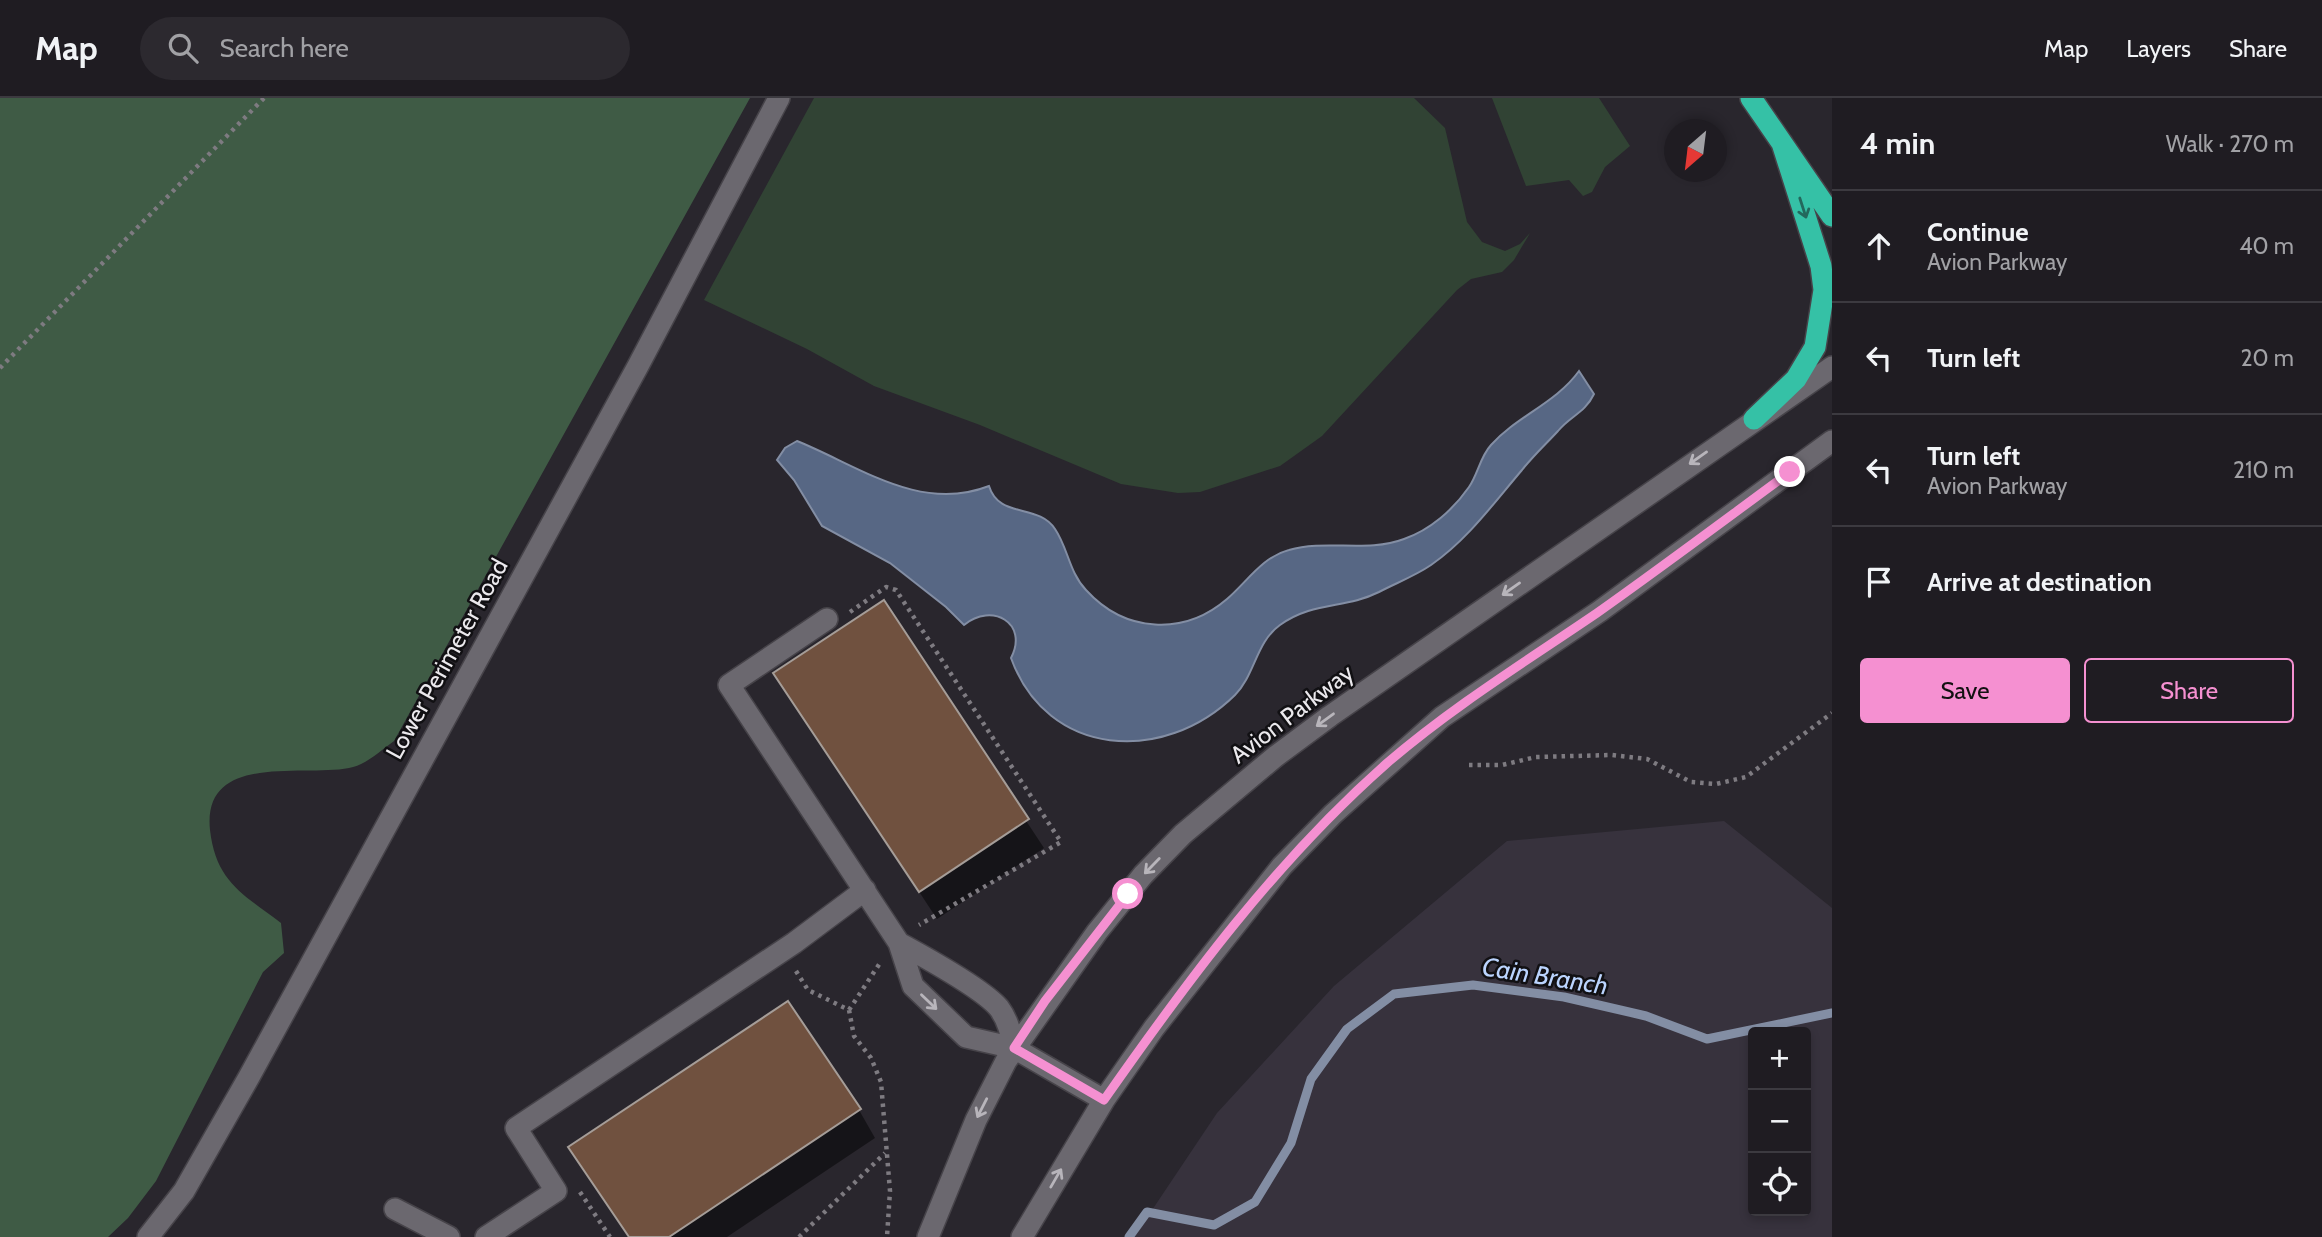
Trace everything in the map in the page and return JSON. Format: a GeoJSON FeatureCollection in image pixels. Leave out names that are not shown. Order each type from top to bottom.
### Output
{"type":"FeatureCollection","features":[{"type":"Feature","properties":{"kind":"highway"},"geometry":{"type":"LineString","coordinates":[[1751,98],[1832,216]]}},
{"type":"Feature","properties":{"kind":"highway"},"geometry":{"type":"LineString","coordinates":[[1754,419],[1796,379],[1815,347],[1825,290],[1821,266],[1782,143]]}},
{"type":"Feature","properties":{"kind":"street","name":"Lower Perimeter Road"},"geometry":{"type":"LineString","coordinates":[[148,1237],[184,1191],[249,1077],[638,366],[779,98]]}},
{"type":"Feature","properties":{"kind":"street","name":"Avion Parkway"},"geometry":{"type":"LineString","coordinates":[[928,1237],[976,1120],[1014,1048],[1053,991],[1143,875],[1183,834],[1330,716],[1832,367]]}},
{"type":"Feature","properties":{"kind":"street"},"geometry":{"type":"LineString","coordinates":[[1022,1237],[1104,1100],[1154,1028],[1282,866],[1386,765],[1443,717],[1600,611],[1832,441]]}},
{"type":"Feature","properties":{"kind":"street"},"geometry":{"type":"LineString","coordinates":[[835,618],[729,685],[899,943],[913,986],[966,1037],[1014,1048],[1104,1100]]}},
{"type":"Feature","properties":{"kind":"street"},"geometry":{"type":"LineString","coordinates":[[486,1237],[556,1191],[516,1128],[794,943],[865,890]]}},
{"type":"Feature","properties":{"kind":"street"},"geometry":{"type":"LineString","coordinates":[[899,943],[930,960],[998,1006],[1008,1022],[1014,1048]]}},
{"type":"Feature","properties":{"kind":"street"},"geometry":{"type":"LineString","coordinates":[[395,1209],[449,1237]]}},
{"type":"Feature","properties":{"kind":"path"},"geometry":{"type":"LineString","coordinates":[[0,368],[264,98]]}},
{"type":"Feature","properties":{"kind":"path"},"geometry":{"type":"LineString","coordinates":[[835,618],[886,587],[896,590],[1060,842],[917,926],[909,915]]}},
{"type":"Feature","properties":{"kind":"path"},"geometry":{"type":"LineString","coordinates":[[1469,765],[1502,765],[1536,757],[1612,755],[1647,758],[1691,782],[1716,784],[1746,777],[1832,713]]}},
{"type":"Feature","properties":{"kind":"path"},"geometry":{"type":"LineString","coordinates":[[792,964],[808,990],[849,1010],[854,1036],[871,1058],[881,1082],[890,1191],[887,1237]]}},
{"type":"Feature","properties":{"kind":"path"},"geometry":{"type":"LineString","coordinates":[[799,1237],[885,1153]]}},
{"type":"Feature","properties":{"kind":"path"},"geometry":{"type":"LineString","coordinates":[[579,1191],[610,1237]]}},
{"type":"Feature","properties":{"kind":"shaded area"},"geometry":{"type":"Polygon","coordinates":[[[1724,821],[1832,908],[1832,1237],[1134,1237],[1217,1113],[1334,986],[1507,841],[1724,821]]]}},
{"type":"Feature","properties":{"kind":"green space"},"geometry":{"type":"Polygon","coordinates":[[[0,98],[750,98],[394,741],[367,761],[349,768],[259,773],[238,778],[222,789],[212,805],[210,830],[218,862],[225,875],[243,895],[281,923],[284,953],[263,972],[156,1181],[128,1218],[108,1237],[0,1237],[0,98]]]}},
{"type":"Feature","properties":{"kind":"green space"},"geometry":{"type":"Polygon","coordinates":[[[814,98],[1414,98],[1445,128],[1467,222],[1482,242],[1505,251],[1520,244],[1530,233],[1514,260],[1502,272],[1471,279],[1457,290],[1322,436],[1280,466],[1200,492],[1178,493],[1121,484],[980,425],[874,386],[807,349],[704,300],[814,98]]]}},
{"type":"Feature","properties":{"kind":"green space"},"geometry":{"type":"Polygon","coordinates":[[[1492,98],[1599,98],[1630,146],[1605,167],[1592,192],[1583,196],[1569,180],[1526,186],[1492,98]]]}},
{"type":"Feature","properties":{"kind":"water"},"geometry":{"type":"Polygon","coordinates":[[[1579,371],[1594,394],[1590,400],[1535,455],[1480,520],[1444,555],[1419,573],[1379,592],[1293,617],[1280,625],[1266,640],[1242,687],[1235,695],[1206,718],[1175,733],[1142,740],[1110,740],[1079,732],[1051,716],[1028,691],[1011,658],[1015,635],[1005,620],[986,616],[975,618],[964,625],[946,607],[890,563],[822,526],[794,480],[777,460],[785,448],[797,441],[890,483],[914,490],[939,494],[963,493],[989,486],[1001,503],[1048,521],[1059,536],[1080,583],[1101,604],[1136,622],[1174,624],[1210,611],[1279,553],[1303,547],[1390,543],[1423,530],[1448,511],[1463,495],[1491,445],[1559,392],[1579,371]]]}},
{"type":"Feature","properties":{"kind":"building"},"geometry":{"type":"Polygon","coordinates":[[[884,600],[1029,819],[919,892],[773,673],[884,600]]]}},
{"type":"Feature","properties":{"kind":"building"},"geometry":{"type":"Polygon","coordinates":[[[788,1001],[861,1109],[669,1237],[629,1237],[568,1147],[788,1001]]]}},
{"type":"Feature","properties":{"kind":"waterway","name":"Cain Branch"},"geometry":{"type":"LineString","coordinates":[[1129,1237],[1147,1212],[1214,1225],[1255,1202],[1291,1143],[1311,1079],[1347,1029],[1394,994],[1473,985],[1564,997],[1646,1016],[1707,1039],[1832,1013]]}},
{"type":"Feature","properties":{"kind":"route"},"geometry":{"type":"LineString","coordinates":[[1128,894],[1045,1001],[1014,1048],[1104,1100],[1154,1028],[1282,866],[1386,765],[1443,717],[1600,611],[1790,472]]}}]}
